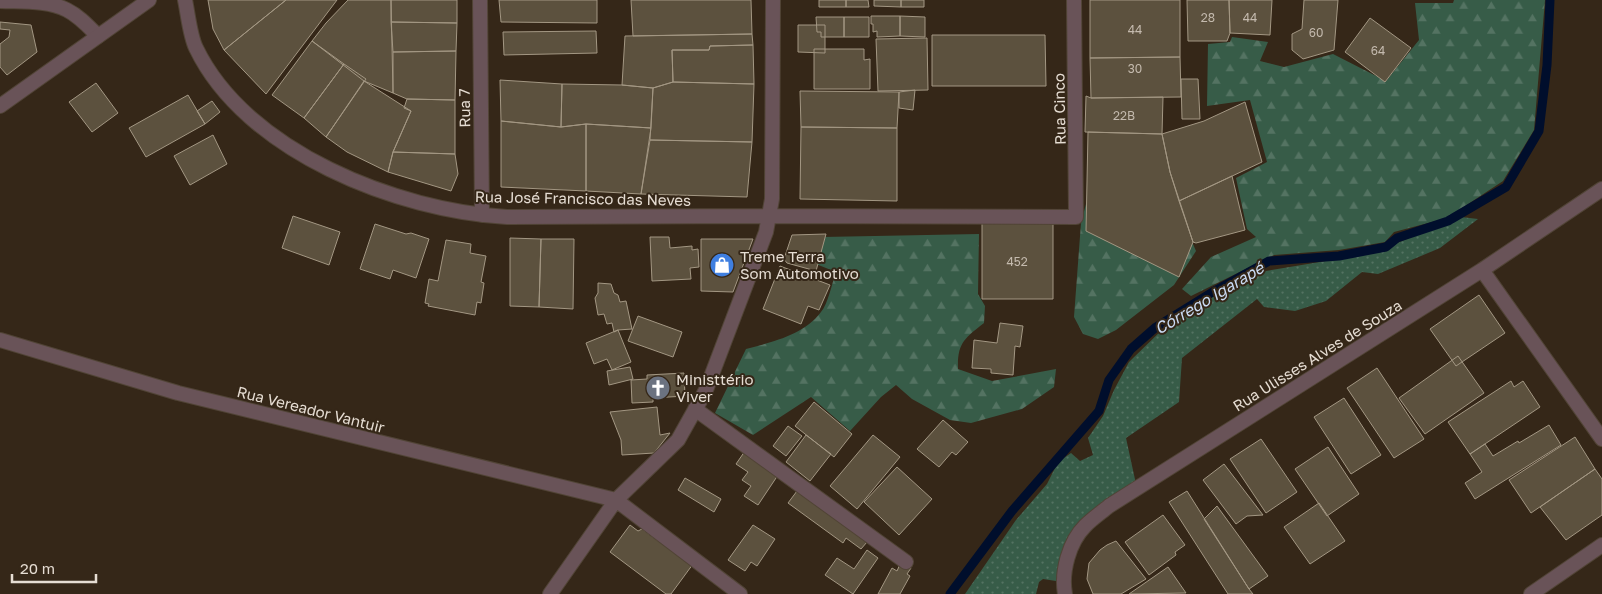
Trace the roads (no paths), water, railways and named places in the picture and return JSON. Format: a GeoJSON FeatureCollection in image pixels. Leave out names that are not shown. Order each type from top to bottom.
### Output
{"type":"FeatureCollection","features":[{"type":"Feature","properties":{"kind":"street"},"geometry":{"type":"LineString","coordinates":[[0,106],[149,0]]}},
{"type":"Feature","properties":{"kind":"street","name":"Rua José Francisco das Neves"},"geometry":{"type":"LineString","coordinates":[[185,0],[195,47],[214,80],[249,117],[293,150],[345,177],[381,192],[417,203],[482,216],[1076,217]]}},
{"type":"Feature","properties":{"kind":"street","name":"Rua 7"},"geometry":{"type":"LineString","coordinates":[[480,0],[482,216]]}},
{"type":"Feature","properties":{"kind":"street"},"geometry":{"type":"LineString","coordinates":[[550,594],[616,500],[678,440],[706,390],[766,232],[772,199],[773,0]]}},
{"type":"Feature","properties":{"kind":"street","name":"Rua Cinco"},"geometry":{"type":"LineString","coordinates":[[1074,0],[1076,217]]}},
{"type":"Feature","properties":{"kind":"street"},"geometry":{"type":"LineString","coordinates":[[0,1],[47,4],[66,9],[83,20],[98,36]]}},
{"type":"Feature","properties":{"kind":"street","name":"Rua Ulisses Alves de Souza"},"geometry":{"type":"LineString","coordinates":[[1065,594],[1063,582],[1066,563],[1073,543],[1084,526],[1110,506],[1482,270],[1602,189]]}},
{"type":"Feature","properties":{"kind":"street"},"geometry":{"type":"LineString","coordinates":[[1482,270],[1602,439]]}},
{"type":"Feature","properties":{"kind":"street","name":"Rua Vereador Vantuir"},"geometry":{"type":"LineString","coordinates":[[0,340],[178,393],[616,500]]}},
{"type":"Feature","properties":{"kind":"street"},"geometry":{"type":"LineString","coordinates":[[695,410],[906,562]]}},
{"type":"Feature","properties":{"kind":"street"},"geometry":{"type":"LineString","coordinates":[[616,500],[740,594]]}},
{"type":"Feature","properties":{"kind":"street"},"geometry":{"type":"LineString","coordinates":[[1531,594],[1602,545]]}},
{"type":"Feature","properties":{"kind":"waterway","name":"Córrego Igarapé"},"geometry":{"type":"LineString","coordinates":[[950,594],[1012,511],[1099,411],[1109,380],[1131,349],[1156,327],[1211,293],[1269,261],[1339,256],[1386,247],[1397,238],[1448,221],[1506,187],[1539,131],[1547,65],[1550,0]]}},
{"type":"Feature","properties":{"kind":"place","name":"Treme Terra Som Automotivo"},"geometry":{"type":"Point","coordinates":[722,265]}},
{"type":"Feature","properties":{"kind":"place","name":"Ministtério Viver"},"geometry":{"type":"Point","coordinates":[658,388]}}]}
